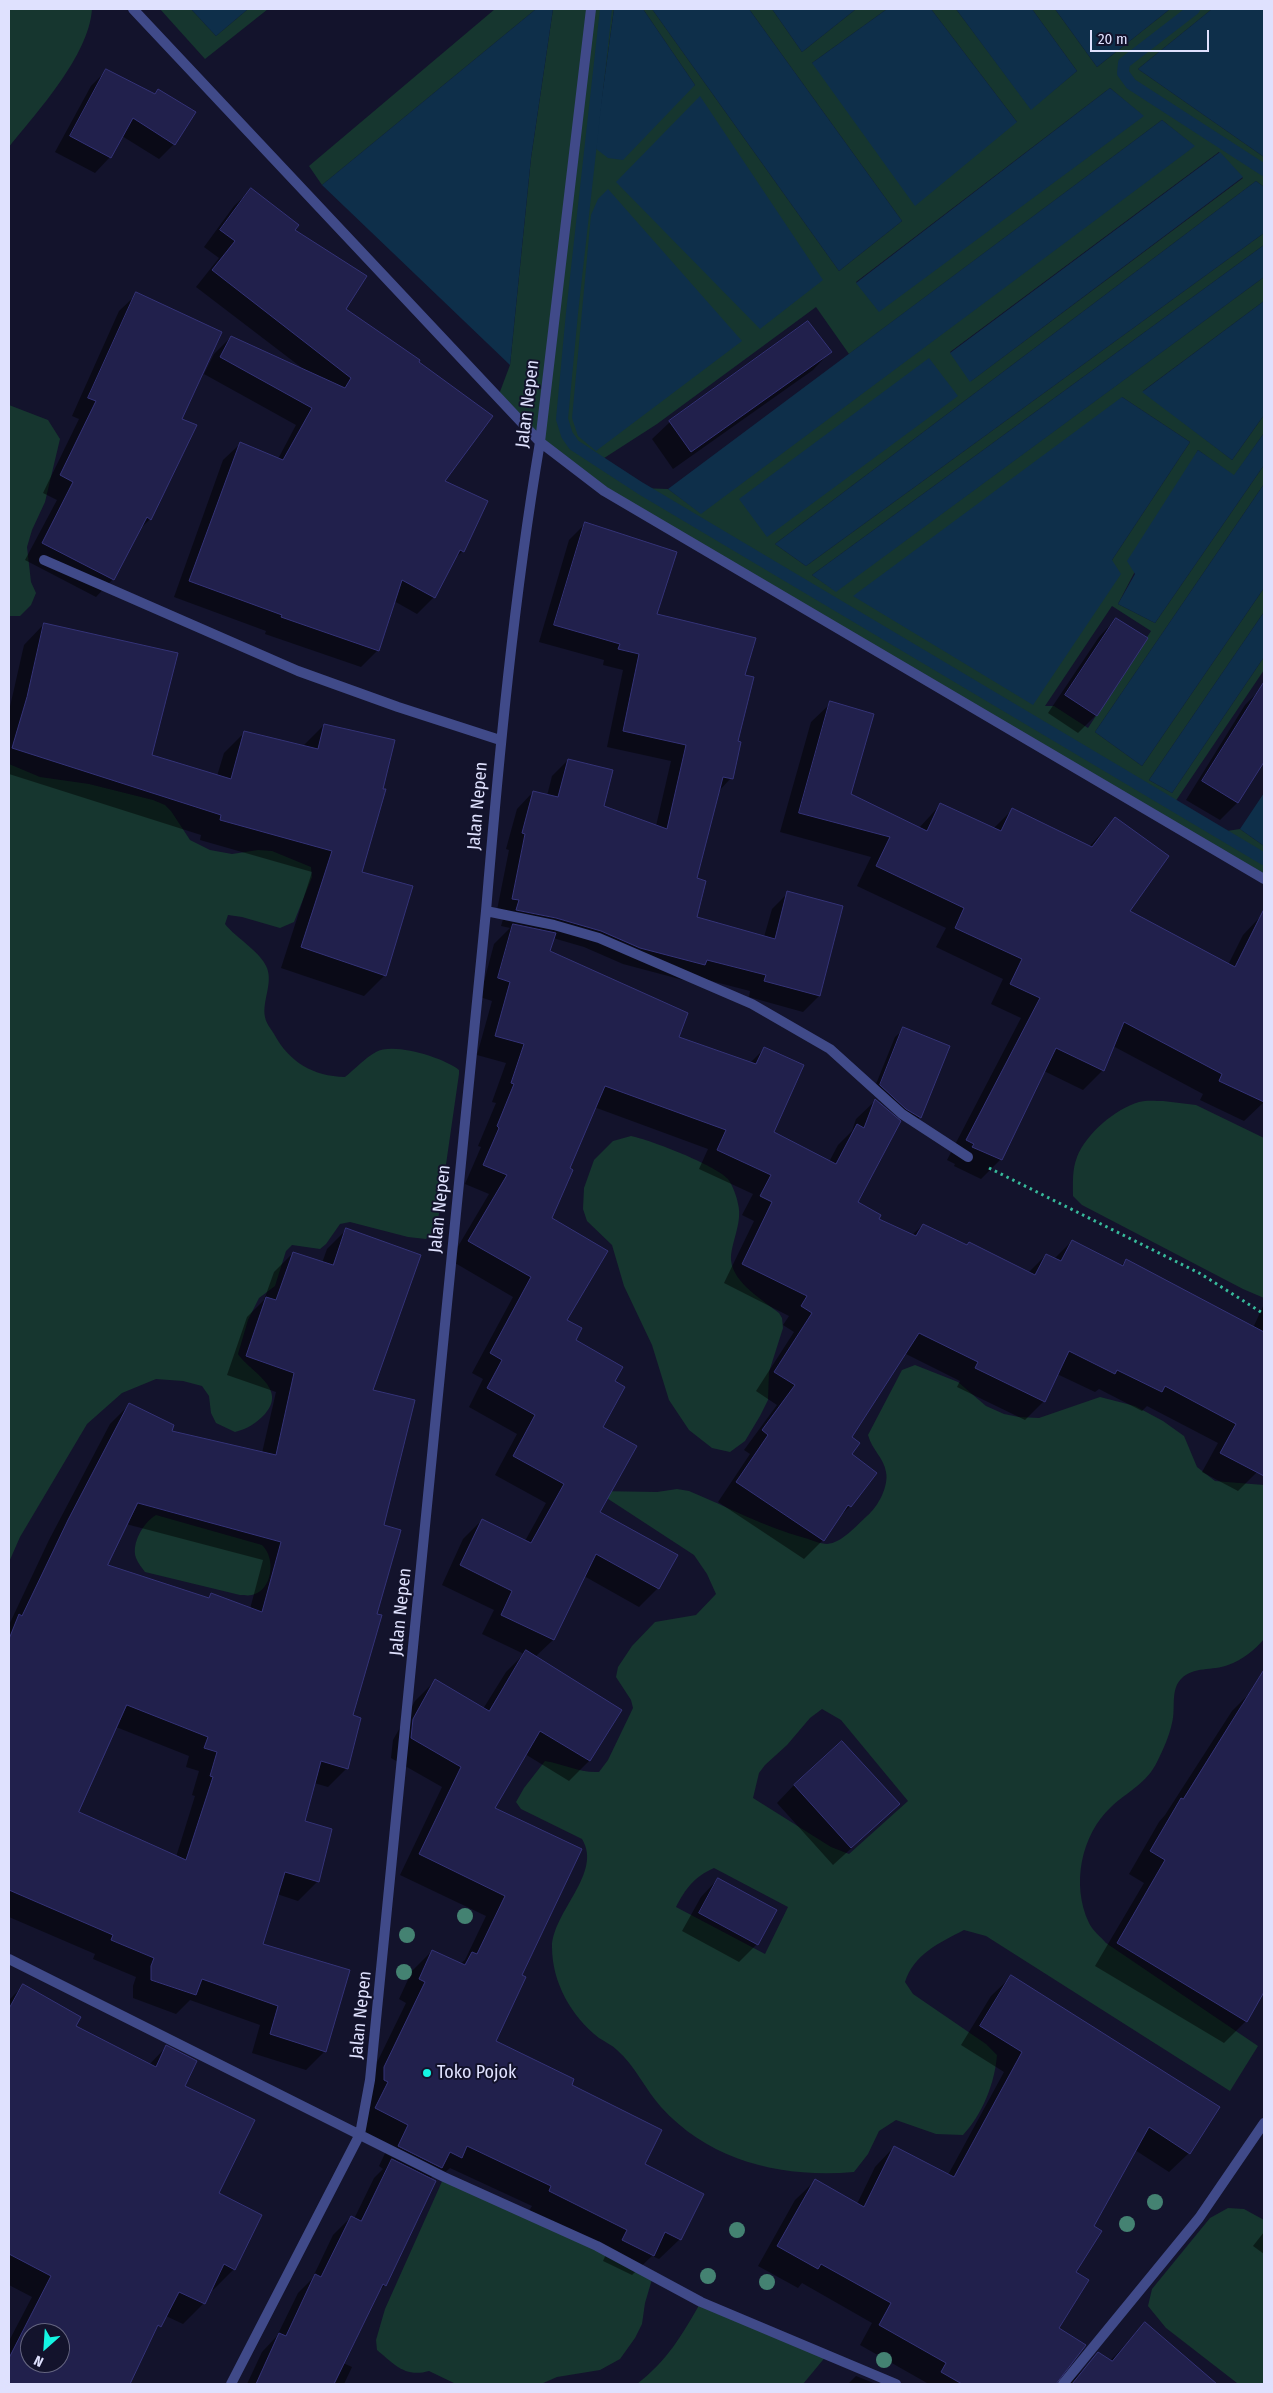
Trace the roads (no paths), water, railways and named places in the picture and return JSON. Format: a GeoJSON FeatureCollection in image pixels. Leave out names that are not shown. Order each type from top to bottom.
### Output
{"type":"FeatureCollection","features":[{"type":"Feature","properties":{"kind":"street"},"geometry":{"type":"LineString","coordinates":[[133,9],[540,442],[604,491],[1264,879]]}},
{"type":"Feature","properties":{"kind":"street","name":"Jalan Nepen"},"geometry":{"type":"LineString","coordinates":[[231,2384],[360,2134],[370,2080],[486,911],[500,740],[529,508],[540,442],[591,9]]}},
{"type":"Feature","properties":{"kind":"street"},"geometry":{"type":"LineString","coordinates":[[44,560],[298,671],[398,707],[500,740]]}},
{"type":"Feature","properties":{"kind":"street"},"geometry":{"type":"LineString","coordinates":[[486,911],[554,925],[599,938],[752,1004],[830,1050],[902,1114],[968,1157]]}},
{"type":"Feature","properties":{"kind":"street"},"geometry":{"type":"LineString","coordinates":[[9,1959],[444,2177],[597,2246],[701,2302],[896,2384]]}},
{"type":"Feature","properties":{"kind":"street"},"geometry":{"type":"LineString","coordinates":[[1063,2384],[1199,2218],[1264,2123]]}},
{"type":"Feature","properties":{"kind":"water"},"geometry":{"type":"Polygon","coordinates":[[[191,9],[248,9],[216,36],[191,9]]]}},
{"type":"Feature","properties":{"kind":"water"},"geometry":{"type":"Polygon","coordinates":[[[536,9],[553,9],[531,158],[510,365],[322,185],[536,9]]]}},
{"type":"Feature","properties":{"kind":"water"},"geometry":{"type":"Polygon","coordinates":[[[614,9],[643,9],[695,85],[623,160],[608,158],[595,148],[614,9]]]}},
{"type":"Feature","properties":{"kind":"water"},"geometry":{"type":"Polygon","coordinates":[[[652,9],[749,9],[902,221],[839,271],[652,9]]]}},
{"type":"Feature","properties":{"kind":"water"},"geometry":{"type":"Polygon","coordinates":[[[772,9],[856,9],[802,52],[772,9]]]}},
{"type":"Feature","properties":{"kind":"water"},"geometry":{"type":"Polygon","coordinates":[[[887,9],[931,9],[1017,122],[915,206],[812,63],[887,9]]]}},
{"type":"Feature","properties":{"kind":"water"},"geometry":{"type":"Polygon","coordinates":[[[956,9],[1032,9],[1077,71],[1031,110],[956,9]]]}},
{"type":"Feature","properties":{"kind":"water"},"geometry":{"type":"Polygon","coordinates":[[[1055,9],[1170,9],[1097,67],[1055,9]]]}},
{"type":"Feature","properties":{"kind":"water"},"geometry":{"type":"Polygon","coordinates":[[[1212,9],[1264,9],[1264,157],[1138,69],[1212,9]]]}},
{"type":"Feature","properties":{"kind":"water"},"geometry":{"type":"Polygon","coordinates":[[[1110,88],[1144,116],[879,312],[856,283],[1110,88]]]}},
{"type":"Feature","properties":{"kind":"water"},"geometry":{"type":"Polygon","coordinates":[[[700,96],[823,280],[760,329],[616,182],[700,96]]]}},
{"type":"Feature","properties":{"kind":"water"},"geometry":{"type":"Polygon","coordinates":[[[1162,120],[1195,146],[701,514],[668,489],[1162,120]]]}},
{"type":"Feature","properties":{"kind":"water"},"geometry":{"type":"Polygon","coordinates":[[[1220,152],[1243,177],[970,382],[950,353],[1220,152]]]}},
{"type":"Feature","properties":{"kind":"water"},"geometry":{"type":"Polygon","coordinates":[[[1256,181],[1264,187],[1264,233],[806,566],[775,544],[1256,181]]]}},
{"type":"Feature","properties":{"kind":"water"},"geometry":{"type":"Polygon","coordinates":[[[608,189],[742,341],[596,451],[578,436],[572,418],[591,215],[598,199],[608,189]]]}},
{"type":"Feature","properties":{"kind":"water"},"geometry":{"type":"Polygon","coordinates":[[[1264,245],[1264,277],[836,592],[812,575],[1264,245]]]}},
{"type":"Feature","properties":{"kind":"water"},"geometry":{"type":"Polygon","coordinates":[[[1264,301],[1264,415],[1232,460],[1142,392],[1264,301]]]}},
{"type":"Feature","properties":{"kind":"water"},"geometry":{"type":"Polygon","coordinates":[[[929,358],[958,396],[767,537],[739,499],[929,358]]]}},
{"type":"Feature","properties":{"kind":"water"},"geometry":{"type":"Polygon","coordinates":[[[1122,397],[1190,442],[1112,560],[1121,574],[1033,705],[853,596],[1122,397]]]}},
{"type":"Feature","properties":{"kind":"water"},"geometry":{"type":"Polygon","coordinates":[[[1264,433],[1264,465],[1155,623],[1118,604],[1135,574],[1127,561],[1198,450],[1234,475],[1264,433]]]}},
{"type":"Feature","properties":{"kind":"water"},"geometry":{"type":"Polygon","coordinates":[[[1264,484],[1264,588],[1142,766],[1095,732],[1264,484]]]}},
{"type":"Feature","properties":{"kind":"water"},"geometry":{"type":"Polygon","coordinates":[[[1264,612],[1264,657],[1172,793],[1149,780],[1264,612]]]}},
{"type":"Feature","properties":{"kind":"water"},"geometry":{"type":"Polygon","coordinates":[[[1264,793],[1264,846],[1240,829],[1264,793]]]}},
{"type":"Feature","properties":{"kind":"waterway"},"geometry":{"type":"LineString","coordinates":[[606,9],[562,419],[567,435],[574,445],[640,488],[1264,859]]}},
{"type":"Feature","properties":{"kind":"waterway"},"geometry":{"type":"LineString","coordinates":[[1194,9],[1124,63],[1123,73],[1131,84],[1264,170]]}},
{"type":"Feature","properties":{"kind":"place","name":"Toko Pojok"},"geometry":{"type":"Point","coordinates":[427,2073]}}]}
